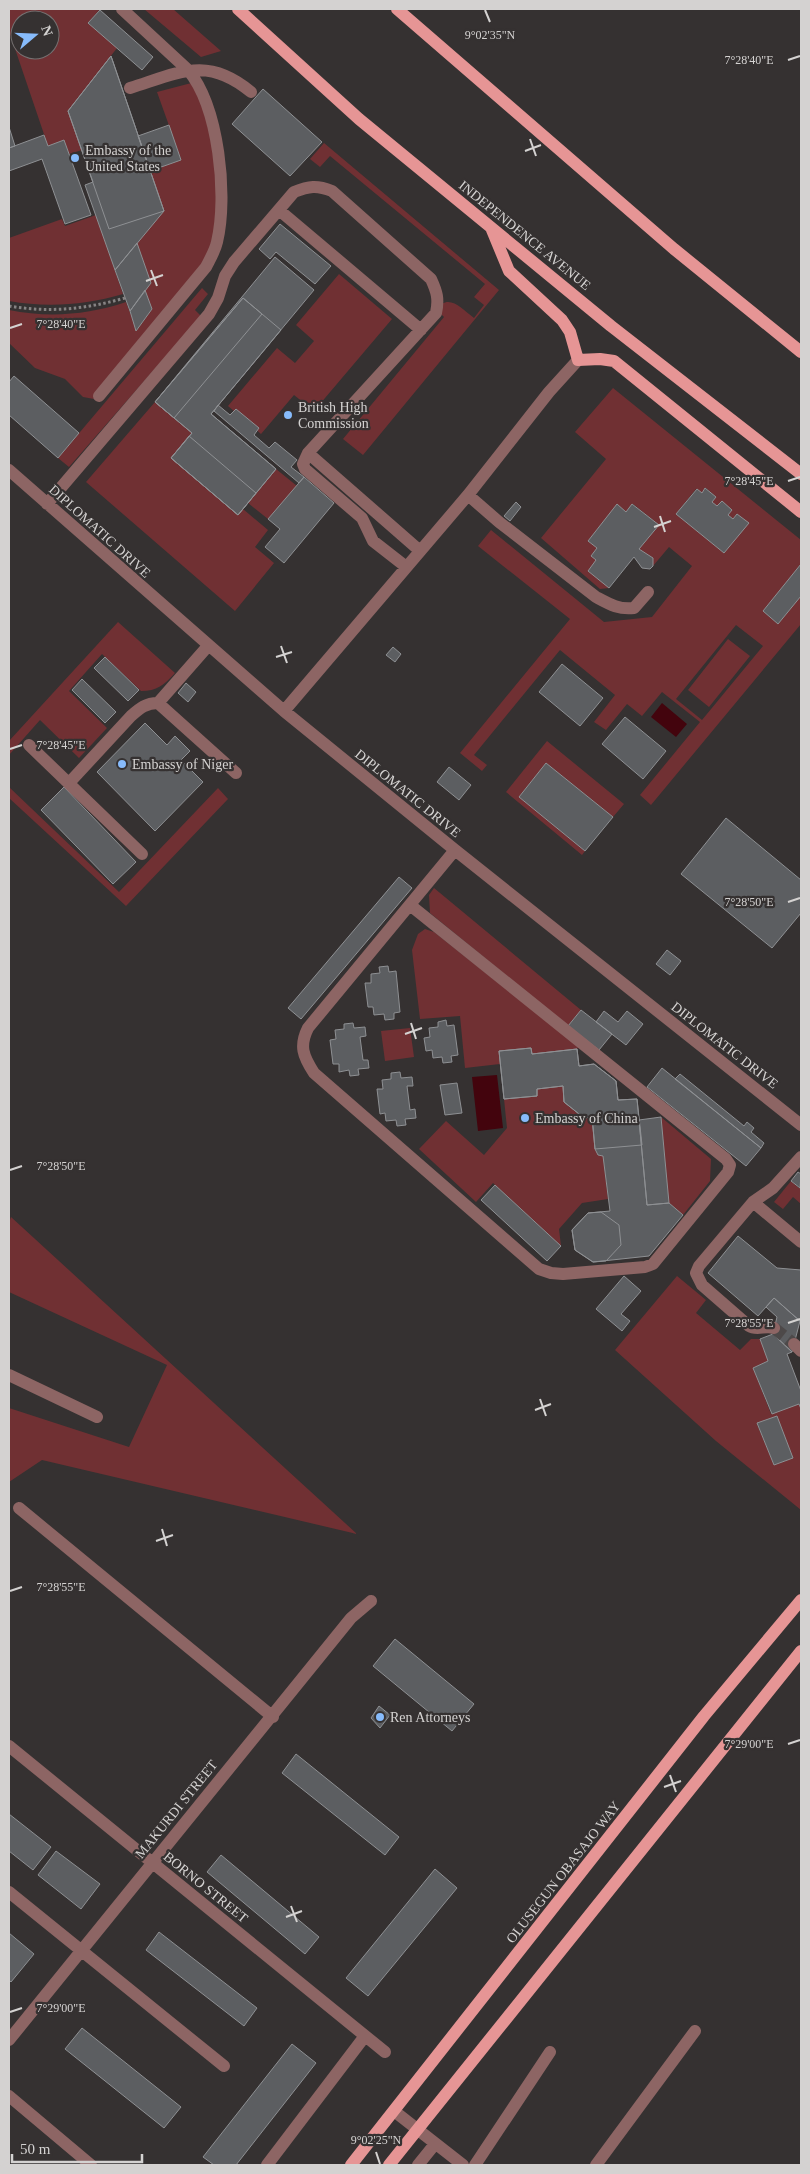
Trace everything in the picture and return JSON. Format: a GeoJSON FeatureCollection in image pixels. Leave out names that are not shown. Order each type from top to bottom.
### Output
{"type":"FeatureCollection","features":[{"type":"Feature","properties":{"kind":"main road","name":"INDEPENDENCE AVENUE"},"geometry":{"type":"LineString","coordinates":[[238,9],[359,119],[612,326],[801,474]]}},
{"type":"Feature","properties":{"kind":"main road"},"geometry":{"type":"LineString","coordinates":[[397,9],[674,249],[801,352]]}},
{"type":"Feature","properties":{"kind":"main road"},"geometry":{"type":"LineString","coordinates":[[492,228],[509,271],[562,320],[570,332],[578,360],[600,359],[614,361],[801,512]]}},
{"type":"Feature","properties":{"kind":"main road","name":"OLUSEGUN OBASAJO WAY"},"geometry":{"type":"LineString","coordinates":[[351,2165],[704,1716],[801,1600]]}},
{"type":"Feature","properties":{"kind":"main road"},"geometry":{"type":"LineString","coordinates":[[389,2165],[801,1651]]}},
{"type":"Feature","properties":{"kind":"street"},"geometry":{"type":"LineString","coordinates":[[98,396],[206,267],[217,244],[222,203],[220,166],[206,101],[198,82],[188,70],[122,9]]}},
{"type":"Feature","properties":{"kind":"street"},"geometry":{"type":"LineString","coordinates":[[130,88],[188,70],[226,74],[251,92]]}},
{"type":"Feature","properties":{"kind":"street"},"geometry":{"type":"LineString","coordinates":[[47,504],[209,314],[218,298],[225,276],[234,262],[294,192],[308,186],[319,186],[332,191],[431,279],[438,301],[436,313],[308,453],[303,464],[305,469],[362,518],[373,540],[405,566]]}},
{"type":"Feature","properties":{"kind":"street"},"geometry":{"type":"LineString","coordinates":[[279,210],[421,330]]}},
{"type":"Feature","properties":{"kind":"street"},"geometry":{"type":"LineString","coordinates":[[284,711],[405,566],[468,495],[549,392],[578,360]]}},
{"type":"Feature","properties":{"kind":"street"},"geometry":{"type":"LineString","coordinates":[[308,453],[419,550]]}},
{"type":"Feature","properties":{"kind":"street","name":"DIPLOMATIC DRIVE"},"geometry":{"type":"LineString","coordinates":[[9,470],[284,711],[454,850],[800,1121]]}},
{"type":"Feature","properties":{"kind":"street"},"geometry":{"type":"LineString","coordinates":[[468,495],[514,533],[606,603],[619,608],[634,608],[648,592]]}},
{"type":"Feature","properties":{"kind":"street"},"geometry":{"type":"LineString","coordinates":[[158,703],[208,646]]}},
{"type":"Feature","properties":{"kind":"street"},"geometry":{"type":"LineString","coordinates":[[69,783],[142,707],[150,703],[158,703],[236,773]]}},
{"type":"Feature","properties":{"kind":"street"},"geometry":{"type":"LineString","coordinates":[[29,745],[142,854]]}},
{"type":"Feature","properties":{"kind":"street"},"geometry":{"type":"LineString","coordinates":[[410,905],[726,1159],[730,1165],[728,1172],[653,1264],[645,1267],[563,1274],[539,1269],[314,1073],[307,1062],[302,1040],[308,1028],[454,850]]}},
{"type":"Feature","properties":{"kind":"street"},"geometry":{"type":"LineString","coordinates":[[774,1328],[768,1326],[752,1328],[749,1326],[702,1285],[696,1273],[699,1266],[753,1202],[773,1188],[801,1158]]}},
{"type":"Feature","properties":{"kind":"street"},"geometry":{"type":"LineString","coordinates":[[753,1202],[801,1242]]}},
{"type":"Feature","properties":{"kind":"street"},"geometry":{"type":"LineString","coordinates":[[9,1375],[97,1417]]}},
{"type":"Feature","properties":{"kind":"street"},"geometry":{"type":"LineString","coordinates":[[19,1508],[272,1717]]}},
{"type":"Feature","properties":{"kind":"street","name":"MAKURDI STREET"},"geometry":{"type":"LineString","coordinates":[[9,2040],[351,1618],[371,1601]]}},
{"type":"Feature","properties":{"kind":"street","name":"BORNO STREET"},"geometry":{"type":"LineString","coordinates":[[9,1746],[385,2052]]}},
{"type":"Feature","properties":{"kind":"street"},"geometry":{"type":"LineString","coordinates":[[9,1892],[224,2066]]}},
{"type":"Feature","properties":{"kind":"street"},"geometry":{"type":"LineString","coordinates":[[596,2165],[695,2031]]}},
{"type":"Feature","properties":{"kind":"street"},"geometry":{"type":"LineString","coordinates":[[267,2165],[365,2036]]}},
{"type":"Feature","properties":{"kind":"street"},"geometry":{"type":"LineString","coordinates":[[475,2165],[550,2052]]}},
{"type":"Feature","properties":{"kind":"street"},"geometry":{"type":"LineString","coordinates":[[9,2096],[91,2165]]}},
{"type":"Feature","properties":{"kind":"street"},"geometry":{"type":"LineString","coordinates":[[394,2111],[463,2165]]}},
{"type":"Feature","properties":{"kind":"street"},"geometry":{"type":"LineString","coordinates":[[418,2165],[435,2144]]}},
{"type":"Feature","properties":{"kind":"path"},"geometry":{"type":"LineString","coordinates":[[9,306],[48,310],[72,309],[125,298]]}},
{"type":"Feature","properties":{"kind":"shaded area"},"geometry":{"type":"Polygon","coordinates":[[[9,9],[100,9],[88,23],[117,48],[68,111],[82,150],[69,154],[64,140],[48,146],[19,60],[60,60],[60,10],[10,10],[10,34],[9,9]]]}},
{"type":"Feature","properties":{"kind":"shaded area"},"geometry":{"type":"Polygon","coordinates":[[[144,9],[173,9],[221,51],[201,57],[144,9]]]}},
{"type":"Feature","properties":{"kind":"shaded area"},"geometry":{"type":"Polygon","coordinates":[[[199,81],[220,171],[213,256],[94,399],[83,397],[65,379],[35,368],[9,343],[9,310],[39,314],[68,314],[97,310],[126,302],[137,330],[152,309],[145,290],[151,283],[137,243],[150,171],[181,159],[157,92],[199,81]]]}},
{"type":"Feature","properties":{"kind":"shaded area"},"geometry":{"type":"Polygon","coordinates":[[[324,143],[499,290],[363,455],[343,439],[444,317],[436,309],[441,304],[450,302],[474,318],[484,305],[474,297],[485,284],[330,156],[320,167],[310,159],[324,143]]]}},
{"type":"Feature","properties":{"kind":"shaded area"},"geometry":{"type":"Polygon","coordinates":[[[96,215],[123,294],[95,301],[52,305],[9,301],[9,238],[62,219],[65,226],[96,215]]]}},
{"type":"Feature","properties":{"kind":"shaded area"},"geometry":{"type":"Polygon","coordinates":[[[339,274],[392,319],[314,411],[294,395],[261,434],[228,406],[277,348],[295,363],[314,341],[296,325],[339,274]]]}},
{"type":"Feature","properties":{"kind":"shaded area"},"geometry":{"type":"Polygon","coordinates":[[[202,288],[208,294],[195,310],[201,316],[69,467],[58,458],[202,288]]]}},
{"type":"Feature","properties":{"kind":"shaded area"},"geometry":{"type":"Polygon","coordinates":[[[613,388],[801,540],[801,564],[763,611],[778,624],[801,596],[801,624],[651,805],[640,795],[700,722],[662,692],[642,716],[627,704],[606,730],[594,722],[615,695],[560,650],[474,755],[487,765],[482,771],[460,753],[570,619],[478,546],[491,530],[604,622],[652,617],[692,566],[669,547],[653,566],[653,558],[639,549],[659,525],[633,504],[626,512],[617,505],[588,541],[597,548],[591,556],[596,560],[609,588],[600,589],[541,538],[606,459],[575,432],[613,388]],[[706,488],[702,493],[696,489],[676,514],[724,553],[748,523],[737,514],[733,519],[728,515],[732,510],[722,501],[717,506],[712,502],[716,497],[706,488]],[[736,625],[676,699],[702,720],[763,646],[736,625]]]}},
{"type":"Feature","properties":{"kind":"shaded area"},"geometry":{"type":"Polygon","coordinates":[[[155,402],[192,433],[243,509],[268,530],[255,547],[274,563],[235,611],[86,482],[155,402]]]}},
{"type":"Feature","properties":{"kind":"shaded area"},"geometry":{"type":"Polygon","coordinates":[[[276,469],[297,486],[268,519],[248,503],[276,469]]]}},
{"type":"Feature","properties":{"kind":"shaded area"},"geometry":{"type":"Polygon","coordinates":[[[118,622],[175,673],[160,686],[152,690],[141,691],[102,654],[69,691],[107,728],[79,758],[40,720],[9,755],[9,741],[118,622]]]}},
{"type":"Feature","properties":{"kind":"shaded area"},"geometry":{"type":"Polygon","coordinates":[[[728,639],[750,656],[709,707],[688,690],[728,639]]]}},
{"type":"Feature","properties":{"kind":"shaded area"},"geometry":{"type":"Polygon","coordinates":[[[662,703],[687,724],[676,737],[651,717],[662,703]]]}},
{"type":"Feature","properties":{"kind":"shaded area"},"geometry":{"type":"Polygon","coordinates":[[[547,741],[624,804],[613,817],[546,763],[519,797],[585,851],[582,855],[506,792],[547,741]]]}},
{"type":"Feature","properties":{"kind":"shaded area"},"geometry":{"type":"Polygon","coordinates":[[[9,787],[119,892],[218,788],[228,799],[126,906],[9,798],[9,787]]]}},
{"type":"Feature","properties":{"kind":"shaded area"},"geometry":{"type":"Polygon","coordinates":[[[434,888],[581,1010],[568,1026],[430,913],[429,895],[434,888]]]}},
{"type":"Feature","properties":{"kind":"shaded area"},"geometry":{"type":"Polygon","coordinates":[[[425,929],[434,932],[579,1047],[577,1049],[532,1054],[531,1048],[499,1051],[500,1064],[465,1068],[460,1016],[420,1019],[412,950],[418,934],[425,929]]]}},
{"type":"Feature","properties":{"kind":"shaded area"},"geometry":{"type":"Polygon","coordinates":[[[410,1028],[414,1057],[385,1061],[381,1031],[410,1028]]]}},
{"type":"Feature","properties":{"kind":"shaded area"},"geometry":{"type":"Polygon","coordinates":[[[497,1075],[503,1128],[478,1131],[472,1077],[497,1075]]]}},
{"type":"Feature","properties":{"kind":"shaded area"},"geometry":{"type":"Polygon","coordinates":[[[563,1086],[565,1103],[583,1118],[592,1117],[595,1149],[598,1155],[603,1156],[608,1199],[582,1203],[559,1229],[561,1246],[493,1183],[476,1202],[419,1149],[446,1121],[484,1155],[507,1128],[504,1099],[537,1096],[537,1089],[563,1086]]]}},
{"type":"Feature","properties":{"kind":"shaded area"},"geometry":{"type":"Polygon","coordinates":[[[661,1117],[711,1159],[710,1181],[683,1215],[669,1203],[661,1117]]]}},
{"type":"Feature","properties":{"kind":"shaded area"},"geometry":{"type":"Polygon","coordinates":[[[791,1181],[799,1188],[801,1186],[801,1204],[793,1197],[783,1209],[774,1202],[791,1181]]]}},
{"type":"Feature","properties":{"kind":"shaded area"},"geometry":{"type":"Polygon","coordinates":[[[11,1217],[357,1534],[42,1460],[9,1482],[9,1408],[129,1447],[167,1365],[9,1292],[9,1223],[11,1217]]]}},
{"type":"Feature","properties":{"kind":"shaded area"},"geometry":{"type":"Polygon","coordinates":[[[677,1276],[706,1300],[696,1313],[740,1350],[751,1339],[760,1339],[768,1361],[753,1368],[771,1414],[799,1404],[801,1409],[801,1510],[716,1441],[615,1350],[677,1276]],[[777,1416],[757,1424],[774,1465],[793,1458],[777,1416]]]}},
{"type":"Feature","properties":{"kind":"building"},"geometry":{"type":"Polygon","coordinates":[[[100,10],[153,57],[142,70],[88,23],[100,10]]]}},
{"type":"Feature","properties":{"kind":"building"},"geometry":{"type":"Polygon","coordinates":[[[111,56],[164,211],[115,270],[85,185],[93,182],[68,111],[111,56]]]}},
{"type":"Feature","properties":{"kind":"building"},"geometry":{"type":"Polygon","coordinates":[[[111,56],[164,211],[109,229],[68,111],[111,56]]]}},
{"type":"Feature","properties":{"kind":"building"},"geometry":{"type":"Polygon","coordinates":[[[263,89],[322,142],[290,176],[232,124],[263,89]]]}},
{"type":"Feature","properties":{"kind":"building"},"geometry":{"type":"Polygon","coordinates":[[[169,125],[181,160],[150,171],[138,136],[169,125]]]}},
{"type":"Feature","properties":{"kind":"building"},"geometry":{"type":"Polygon","coordinates":[[[9,127],[15,146],[9,148],[9,127]]]}},
{"type":"Feature","properties":{"kind":"building"},"geometry":{"type":"Polygon","coordinates":[[[44,135],[48,146],[64,140],[91,215],[65,224],[42,159],[9,171],[9,148],[44,135]]]}},
{"type":"Feature","properties":{"kind":"building"},"geometry":{"type":"Polygon","coordinates":[[[280,224],[331,266],[315,284],[276,252],[270,259],[259,249],[280,224]]]}},
{"type":"Feature","properties":{"kind":"building"},"geometry":{"type":"Polygon","coordinates":[[[137,243],[151,283],[130,311],[115,270],[137,243]]]}},
{"type":"Feature","properties":{"kind":"building"},"geometry":{"type":"Polygon","coordinates":[[[275,257],[314,290],[211,414],[276,469],[238,515],[171,458],[192,433],[155,402],[275,257]]]}},
{"type":"Feature","properties":{"kind":"building"},"geometry":{"type":"Polygon","coordinates":[[[145,290],[152,309],[136,331],[130,311],[145,290]]]}},
{"type":"Feature","properties":{"kind":"building"},"geometry":{"type":"Polygon","coordinates":[[[243,298],[281,330],[211,414],[276,469],[238,515],[171,458],[192,433],[155,402],[243,298]]]}},
{"type":"Feature","properties":{"kind":"building"},"geometry":{"type":"Polygon","coordinates":[[[243,298],[262,314],[174,418],[155,402],[243,298]]]}},
{"type":"Feature","properties":{"kind":"building"},"geometry":{"type":"Polygon","coordinates":[[[14,376],[79,433],[58,458],[9,415],[9,382],[14,376]]]}},
{"type":"Feature","properties":{"kind":"building"},"geometry":{"type":"Polygon","coordinates":[[[218,405],[230,415],[236,409],[259,428],[254,435],[269,448],[275,442],[297,460],[291,467],[304,477],[299,483],[214,411],[218,405]]]}},
{"type":"Feature","properties":{"kind":"building"},"geometry":{"type":"Polygon","coordinates":[[[189,436],[256,493],[238,515],[171,458],[189,436]]]}},
{"type":"Feature","properties":{"kind":"building"},"geometry":{"type":"Polygon","coordinates":[[[304,477],[334,503],[284,563],[265,547],[280,529],[268,519],[304,477]]]}},
{"type":"Feature","properties":{"kind":"building"},"geometry":{"type":"Polygon","coordinates":[[[705,488],[716,497],[712,502],[717,506],[722,501],[732,510],[728,515],[733,519],[737,514],[749,523],[724,553],[676,514],[697,489],[702,493],[705,488]]]}},
{"type":"Feature","properties":{"kind":"building"},"geometry":{"type":"Polygon","coordinates":[[[516,502],[521,507],[510,521],[504,516],[516,502]]]}},
{"type":"Feature","properties":{"kind":"building"},"geometry":{"type":"Polygon","coordinates":[[[617,504],[626,512],[632,504],[659,525],[639,549],[653,558],[653,566],[650,569],[642,568],[634,557],[609,588],[588,571],[596,560],[591,556],[597,548],[588,541],[617,504]]]}},
{"type":"Feature","properties":{"kind":"building"},"geometry":{"type":"Polygon","coordinates":[[[801,564],[801,596],[778,624],[763,611],[801,564]]]}},
{"type":"Feature","properties":{"kind":"building"},"geometry":{"type":"Polygon","coordinates":[[[393,647],[401,654],[395,662],[386,655],[393,647]]]}},
{"type":"Feature","properties":{"kind":"building"},"geometry":{"type":"Polygon","coordinates":[[[105,657],[139,690],[128,701],[94,668],[105,657]]]}},
{"type":"Feature","properties":{"kind":"building"},"geometry":{"type":"Polygon","coordinates":[[[562,664],[603,698],[580,726],[539,692],[562,664]]]}},
{"type":"Feature","properties":{"kind":"building"},"geometry":{"type":"Polygon","coordinates":[[[82,679],[116,712],[105,723],[72,690],[82,679]]]}},
{"type":"Feature","properties":{"kind":"building"},"geometry":{"type":"Polygon","coordinates":[[[186,683],[196,692],[188,702],[178,693],[186,683]]]}},
{"type":"Feature","properties":{"kind":"building"},"geometry":{"type":"Polygon","coordinates":[[[625,717],[666,751],[643,779],[602,744],[625,717]]]}},
{"type":"Feature","properties":{"kind":"building"},"geometry":{"type":"Polygon","coordinates":[[[145,723],[167,745],[175,736],[190,751],[181,760],[203,782],[155,831],[97,772],[145,723]]]}},
{"type":"Feature","properties":{"kind":"building"},"geometry":{"type":"Polygon","coordinates":[[[546,763],[613,817],[585,851],[519,797],[546,763]]]}},
{"type":"Feature","properties":{"kind":"building"},"geometry":{"type":"Polygon","coordinates":[[[449,767],[471,785],[459,800],[437,782],[449,767]]]}},
{"type":"Feature","properties":{"kind":"building"},"geometry":{"type":"Polygon","coordinates":[[[64,787],[136,862],[113,884],[41,810],[64,787]]]}},
{"type":"Feature","properties":{"kind":"building"},"geometry":{"type":"Polygon","coordinates":[[[726,818],[801,880],[801,913],[772,948],[681,874],[726,818]]]}},
{"type":"Feature","properties":{"kind":"building"},"geometry":{"type":"Polygon","coordinates":[[[399,877],[412,888],[301,1019],[288,1008],[399,877]]]}},
{"type":"Feature","properties":{"kind":"building"},"geometry":{"type":"Polygon","coordinates":[[[667,950],[681,961],[670,975],[656,964],[667,950]]]}},
{"type":"Feature","properties":{"kind":"building"},"geometry":{"type":"Polygon","coordinates":[[[388,966],[389,972],[396,971],[400,1012],[394,1013],[394,1019],[385,1020],[384,1014],[374,1015],[373,1007],[368,1007],[365,983],[371,983],[371,974],[380,973],[379,967],[388,966]]]}},
{"type":"Feature","properties":{"kind":"building"},"geometry":{"type":"Polygon","coordinates":[[[581,1010],[612,1034],[599,1050],[568,1026],[581,1010]]]}},
{"type":"Feature","properties":{"kind":"building"},"geometry":{"type":"Polygon","coordinates":[[[604,1011],[618,1022],[627,1011],[643,1024],[626,1045],[596,1022],[604,1011]]]}},
{"type":"Feature","properties":{"kind":"building"},"geometry":{"type":"Polygon","coordinates":[[[446,1020],[447,1026],[454,1025],[458,1055],[451,1056],[452,1062],[443,1063],[442,1057],[433,1058],[432,1050],[426,1051],[424,1038],[430,1037],[429,1028],[438,1027],[438,1022],[446,1020]]]}},
{"type":"Feature","properties":{"kind":"building"},"geometry":{"type":"Polygon","coordinates":[[[353,1023],[354,1028],[365,1027],[366,1036],[360,1037],[363,1060],[368,1060],[369,1068],[358,1069],[359,1075],[350,1076],[349,1070],[339,1072],[339,1064],[333,1064],[330,1040],[336,1039],[335,1030],[344,1029],[344,1024],[353,1023]]]}},
{"type":"Feature","properties":{"kind":"building"},"geometry":{"type":"Polygon","coordinates":[[[531,1048],[532,1054],[577,1049],[579,1066],[594,1064],[616,1081],[618,1100],[637,1099],[647,1205],[669,1203],[683,1215],[649,1256],[593,1262],[575,1250],[572,1230],[588,1213],[610,1211],[603,1156],[598,1155],[595,1149],[592,1117],[584,1118],[564,1102],[563,1086],[537,1089],[537,1096],[504,1099],[499,1051],[531,1048]]]}},
{"type":"Feature","properties":{"kind":"building"},"geometry":{"type":"Polygon","coordinates":[[[531,1048],[532,1054],[577,1049],[579,1066],[594,1064],[616,1081],[618,1100],[637,1099],[642,1145],[595,1149],[592,1117],[584,1118],[564,1102],[563,1086],[537,1089],[537,1096],[504,1099],[499,1051],[531,1048]]]}},
{"type":"Feature","properties":{"kind":"building"},"geometry":{"type":"Polygon","coordinates":[[[662,1068],[761,1148],[746,1166],[647,1087],[662,1068]]]}},
{"type":"Feature","properties":{"kind":"building"},"geometry":{"type":"Polygon","coordinates":[[[400,1072],[401,1078],[412,1077],[413,1086],[407,1086],[410,1110],[415,1109],[416,1118],[405,1119],[406,1125],[397,1126],[396,1120],[386,1121],[385,1113],[380,1114],[377,1089],[383,1089],[382,1080],[391,1079],[391,1073],[400,1072]]]}},
{"type":"Feature","properties":{"kind":"building"},"geometry":{"type":"Polygon","coordinates":[[[680,1074],[744,1126],[747,1122],[754,1128],[751,1132],[764,1143],[761,1148],[675,1079],[680,1074]]]}},
{"type":"Feature","properties":{"kind":"building"},"geometry":{"type":"Polygon","coordinates":[[[457,1083],[462,1113],[445,1115],[440,1085],[457,1083]]]}},
{"type":"Feature","properties":{"kind":"building"},"geometry":{"type":"Polygon","coordinates":[[[661,1117],[669,1203],[647,1205],[639,1120],[661,1117]]]}},
{"type":"Feature","properties":{"kind":"building"},"geometry":{"type":"Polygon","coordinates":[[[798,1172],[801,1174],[800,1188],[791,1181],[798,1172]]]}},
{"type":"Feature","properties":{"kind":"building"},"geometry":{"type":"Polygon","coordinates":[[[495,1185],[561,1246],[547,1261],[481,1200],[495,1185]]]}},
{"type":"Feature","properties":{"kind":"building"},"geometry":{"type":"Polygon","coordinates":[[[601,1212],[619,1225],[621,1245],[606,1261],[593,1262],[575,1250],[572,1230],[588,1213],[601,1212]]]}},
{"type":"Feature","properties":{"kind":"building"},"geometry":{"type":"Polygon","coordinates":[[[738,1236],[777,1268],[801,1270],[801,1322],[774,1298],[758,1316],[708,1273],[738,1236]]]}},
{"type":"Feature","properties":{"kind":"building"},"geometry":{"type":"Polygon","coordinates":[[[624,1276],[641,1291],[621,1314],[630,1321],[622,1331],[596,1309],[624,1276]]]}},
{"type":"Feature","properties":{"kind":"building"},"geometry":{"type":"Polygon","coordinates":[[[774,1298],[800,1321],[792,1352],[773,1334],[777,1317],[766,1307],[774,1298]]]}},
{"type":"Feature","properties":{"kind":"building"},"geometry":{"type":"Polygon","coordinates":[[[773,1334],[792,1352],[787,1354],[801,1391],[801,1409],[799,1404],[772,1414],[753,1368],[768,1361],[760,1339],[773,1334]]]}},
{"type":"Feature","properties":{"kind":"building"},"geometry":{"type":"Polygon","coordinates":[[[777,1416],[793,1458],[774,1465],[757,1423],[777,1416]]]}},
{"type":"Feature","properties":{"kind":"building"},"geometry":{"type":"Polygon","coordinates":[[[395,1639],[474,1704],[452,1731],[373,1666],[395,1639]]]}},
{"type":"Feature","properties":{"kind":"building","name":"Ren Attorneys"},"geometry":{"type":"Polygon","coordinates":[[[379,1706],[390,1715],[380,1728],[371,1718],[379,1706]]]}},
{"type":"Feature","properties":{"kind":"building"},"geometry":{"type":"Polygon","coordinates":[[[296,1754],[399,1837],[385,1855],[282,1773],[296,1754]]]}},
{"type":"Feature","properties":{"kind":"building"},"geometry":{"type":"Polygon","coordinates":[[[9,1814],[51,1847],[33,1870],[9,1851],[9,1814]]]}},
{"type":"Feature","properties":{"kind":"building"},"geometry":{"type":"Polygon","coordinates":[[[56,1851],[100,1884],[81,1909],[38,1875],[56,1851]]]}},
{"type":"Feature","properties":{"kind":"building"},"geometry":{"type":"Polygon","coordinates":[[[221,1855],[319,1937],[305,1954],[207,1872],[221,1855]]]}},
{"type":"Feature","properties":{"kind":"building"},"geometry":{"type":"Polygon","coordinates":[[[435,1869],[457,1888],[368,1996],[346,1978],[435,1869]]]}},
{"type":"Feature","properties":{"kind":"building"},"geometry":{"type":"Polygon","coordinates":[[[159,1932],[257,2008],[244,2026],[146,1950],[159,1932]]]}},
{"type":"Feature","properties":{"kind":"building"},"geometry":{"type":"Polygon","coordinates":[[[9,1933],[34,1954],[11,1982],[9,1980],[9,1933]]]}},
{"type":"Feature","properties":{"kind":"building"},"geometry":{"type":"Polygon","coordinates":[[[82,2028],[181,2107],[164,2128],[65,2049],[82,2028]]]}},
{"type":"Feature","properties":{"kind":"building"},"geometry":{"type":"Polygon","coordinates":[[[292,2044],[316,2063],[236,2165],[214,2165],[203,2157],[292,2044]]]}},
{"type":"Feature","properties":{"kind":"tunnel"},"geometry":{"type":"LineString","coordinates":[[774,1328],[794,1344]]}},
{"type":"Feature","properties":{"kind":"place","name":"Embassy of the United States"},"geometry":{"type":"Point","coordinates":[75,158]}},
{"type":"Feature","properties":{"kind":"place","name":"British High Commission"},"geometry":{"type":"Point","coordinates":[288,415]}},
{"type":"Feature","properties":{"kind":"place","name":"Embassy of Niger"},"geometry":{"type":"Point","coordinates":[122,764]}},
{"type":"Feature","properties":{"kind":"place","name":"Embassy of China"},"geometry":{"type":"Point","coordinates":[525,1118]}},
{"type":"Feature","properties":{"kind":"place","name":"Ren Attorneys"},"geometry":{"type":"Point","coordinates":[380,1717]}}]}
